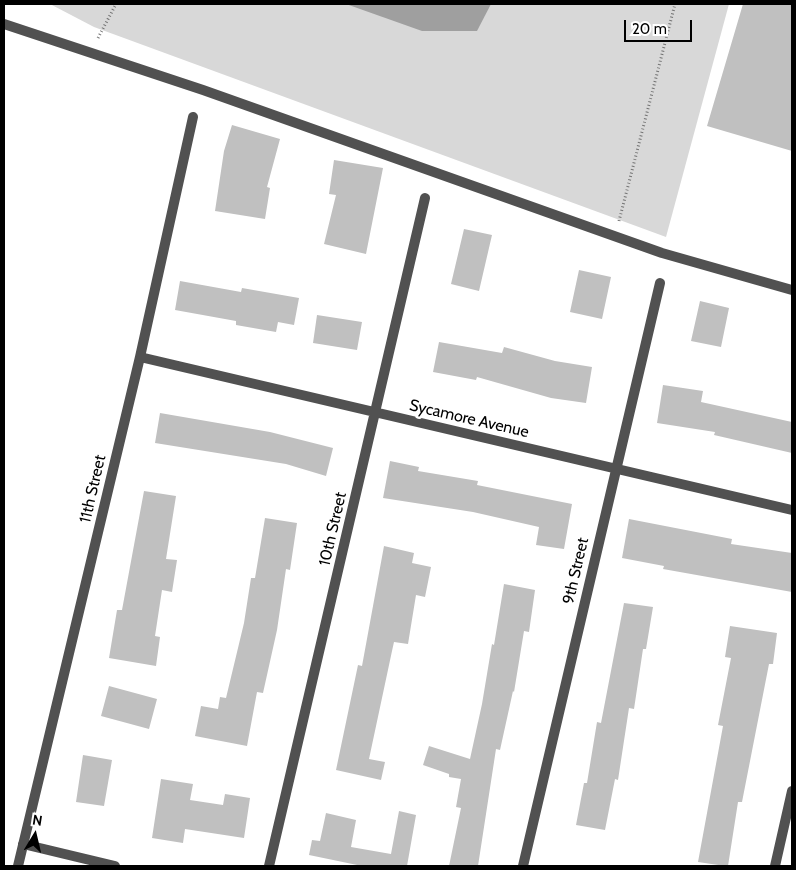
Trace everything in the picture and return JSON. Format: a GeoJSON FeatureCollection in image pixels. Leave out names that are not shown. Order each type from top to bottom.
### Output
{"type":"FeatureCollection","features":[{"type":"Feature","properties":{"kind":"street"},"geometry":{"type":"LineString","coordinates":[[4,24],[90,52],[662,253],[792,290]]}},
{"type":"Feature","properties":{"kind":"street","name":"11th Street"},"geometry":{"type":"LineString","coordinates":[[18,866],[140,357],[193,117]]}},
{"type":"Feature","properties":{"kind":"street","name":"10th Street"},"geometry":{"type":"LineString","coordinates":[[269,866],[425,198]]}},
{"type":"Feature","properties":{"kind":"street","name":"9th Street"},"geometry":{"type":"LineString","coordinates":[[522,866],[660,283]]}},
{"type":"Feature","properties":{"kind":"street","name":"Sycamore Avenue"},"geometry":{"type":"LineString","coordinates":[[140,357],[792,510]]}},
{"type":"Feature","properties":{"kind":"street"},"geometry":{"type":"LineString","coordinates":[[774,866],[792,791]]}},
{"type":"Feature","properties":{"kind":"street"},"geometry":{"type":"LineString","coordinates":[[23,844],[115,866]]}},
{"type":"Feature","properties":{"kind":"path"},"geometry":{"type":"LineString","coordinates":[[90,52],[116,4]]}},
{"type":"Feature","properties":{"kind":"path"},"geometry":{"type":"LineString","coordinates":[[615,236],[674,4]]}},
{"type":"Feature","properties":{"kind":"shaded area"},"geometry":{"type":"Polygon","coordinates":[[[50,4],[729,4],[666,237],[94,27],[50,4]]]}},
{"type":"Feature","properties":{"kind":"shaded area"},"geometry":{"type":"Polygon","coordinates":[[[346,4],[491,4],[477,31],[422,31],[346,4]]]}},
{"type":"Feature","properties":{"kind":"building"},"geometry":{"type":"Polygon","coordinates":[[[743,4],[792,4],[792,151],[707,126],[743,4]]]}},
{"type":"Feature","properties":{"kind":"building"},"geometry":{"type":"Polygon","coordinates":[[[232,125],[280,139],[267,187],[270,188],[265,219],[215,211],[224,151],[232,125]]]}},
{"type":"Feature","properties":{"kind":"building"},"geometry":{"type":"Polygon","coordinates":[[[334,160],[383,168],[366,254],[324,244],[336,195],[329,194],[334,160]]]}},
{"type":"Feature","properties":{"kind":"building"},"geometry":{"type":"Polygon","coordinates":[[[464,229],[492,235],[479,291],[451,284],[464,229]]]}},
{"type":"Feature","properties":{"kind":"building"},"geometry":{"type":"Polygon","coordinates":[[[579,270],[611,277],[602,319],[570,312],[579,270]]]}},
{"type":"Feature","properties":{"kind":"building"},"geometry":{"type":"Polygon","coordinates":[[[180,281],[241,292],[242,288],[299,298],[294,325],[278,322],[276,332],[236,325],[236,321],[175,310],[180,281]]]}},
{"type":"Feature","properties":{"kind":"building"},"geometry":{"type":"Polygon","coordinates":[[[700,301],[729,308],[721,347],[691,341],[700,301]]]}},
{"type":"Feature","properties":{"kind":"building"},"geometry":{"type":"Polygon","coordinates":[[[317,315],[362,322],[357,350],[313,343],[317,315]]]}},
{"type":"Feature","properties":{"kind":"building"},"geometry":{"type":"Polygon","coordinates":[[[439,342],[502,353],[504,347],[555,361],[592,367],[586,403],[551,398],[477,377],[476,380],[433,372],[439,342]]]}},
{"type":"Feature","properties":{"kind":"building"},"geometry":{"type":"Polygon","coordinates":[[[663,385],[703,391],[701,402],[792,422],[792,453],[714,435],[715,432],[657,423],[663,385]]]}},
{"type":"Feature","properties":{"kind":"building"},"geometry":{"type":"Polygon","coordinates":[[[160,413],[270,432],[333,448],[326,476],[286,464],[155,443],[160,413]]]}},
{"type":"Feature","properties":{"kind":"building"},"geometry":{"type":"Polygon","coordinates":[[[390,461],[419,467],[418,471],[478,481],[477,485],[572,504],[564,549],[536,545],[539,527],[473,512],[383,498],[390,461]]]}},
{"type":"Feature","properties":{"kind":"building"},"geometry":{"type":"Polygon","coordinates":[[[144,491],[176,496],[166,559],[177,560],[172,592],[162,590],[155,636],[160,637],[156,666],[109,658],[117,610],[122,610],[144,491]]]}},
{"type":"Feature","properties":{"kind":"building"},"geometry":{"type":"Polygon","coordinates":[[[265,518],[297,523],[290,570],[286,569],[277,630],[263,693],[257,692],[247,746],[195,736],[201,706],[218,709],[220,697],[226,698],[244,623],[251,578],[255,578],[265,518]]]}},
{"type":"Feature","properties":{"kind":"building"},"geometry":{"type":"Polygon","coordinates":[[[629,519],[732,539],[731,544],[792,553],[792,592],[663,569],[664,566],[622,558],[629,519]]]}},
{"type":"Feature","properties":{"kind":"building"},"geometry":{"type":"Polygon","coordinates":[[[384,546],[414,553],[412,563],[431,567],[425,597],[416,595],[408,644],[394,642],[369,759],[385,762],[381,780],[336,770],[358,665],[362,666],[384,546]]]}},
{"type":"Feature","properties":{"kind":"building"},"geometry":{"type":"Polygon","coordinates":[[[504,584],[535,590],[529,632],[524,631],[514,692],[500,750],[496,749],[478,866],[449,866],[461,808],[456,807],[461,779],[449,777],[449,774],[423,765],[429,746],[470,759],[492,644],[494,645],[504,584]]]}},
{"type":"Feature","properties":{"kind":"building"},"geometry":{"type":"Polygon","coordinates":[[[624,603],[653,607],[646,649],[643,649],[634,709],[629,708],[618,780],[615,779],[605,830],[576,825],[584,783],[587,783],[597,722],[601,723],[624,603]]]}},
{"type":"Feature","properties":{"kind":"building"},"geometry":{"type":"Polygon","coordinates":[[[730,626],[777,633],[773,664],[769,664],[742,802],[738,802],[728,866],[725,866],[698,862],[723,726],[718,725],[731,658],[725,657],[730,626]]]}},
{"type":"Feature","properties":{"kind":"building"},"geometry":{"type":"Polygon","coordinates":[[[109,686],[157,699],[149,729],[101,716],[109,686]]]}},
{"type":"Feature","properties":{"kind":"building"},"geometry":{"type":"Polygon","coordinates":[[[83,755],[112,760],[104,806],[76,802],[83,755]]]}},
{"type":"Feature","properties":{"kind":"building"},"geometry":{"type":"Polygon","coordinates":[[[161,779],[193,784],[190,800],[223,805],[225,794],[250,798],[244,838],[185,829],[183,843],[152,838],[161,779]]]}},
{"type":"Feature","properties":{"kind":"building"},"geometry":{"type":"Polygon","coordinates":[[[399,811],[416,815],[407,866],[362,866],[309,855],[312,840],[320,841],[326,813],[356,820],[351,847],[391,854],[399,811]]]}}]}
